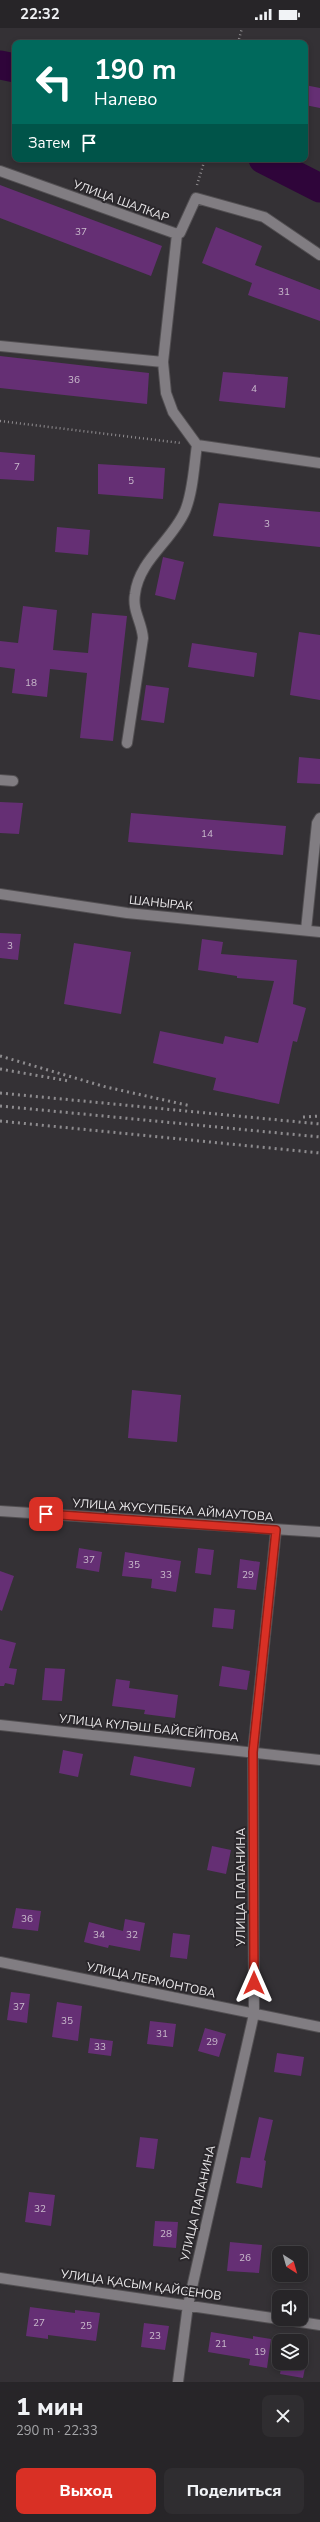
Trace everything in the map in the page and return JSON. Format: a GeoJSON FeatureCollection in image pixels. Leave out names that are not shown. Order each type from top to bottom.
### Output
{"type":"FeatureCollection","features":[{"type":"Feature","properties":{"kind":"street","name":"УЛИЦА ШАЛКАР"},"geometry":{"type":"LineString","coordinates":[[0,171],[177,234],[180,233],[196,198],[264,217],[320,255]]}},
{"type":"Feature","properties":{"kind":"street"},"geometry":{"type":"LineString","coordinates":[[177,234],[163,362],[169,401],[173,412],[197,445],[320,463]]}},
{"type":"Feature","properties":{"kind":"street"},"geometry":{"type":"LineString","coordinates":[[0,346],[163,362]]}},
{"type":"Feature","properties":{"kind":"street"},"geometry":{"type":"LineString","coordinates":[[127,743],[143,638],[143,631],[134,610],[135,594],[140,574],[185,511],[197,445]]}},
{"type":"Feature","properties":{"kind":"street"},"geometry":{"type":"LineString","coordinates":[[0,780],[13,781]]}},
{"type":"Feature","properties":{"kind":"street"},"geometry":{"type":"LineString","coordinates":[[306,930],[317,823],[320,818]]}},
{"type":"Feature","properties":{"kind":"street","name":"ШАНЫРАК"},"geometry":{"type":"LineString","coordinates":[[0,894],[127,913],[320,932]]}},
{"type":"Feature","properties":{"kind":"street","name":"УЛИЦА ЖУСУПБЕКА АЙМАУТОВА"},"geometry":{"type":"LineString","coordinates":[[0,1511],[320,1532]]}},
{"type":"Feature","properties":{"kind":"street","name":"УЛИЦА ПАПАНИНА"},"geometry":{"type":"LineString","coordinates":[[178,2382],[188,2305],[254,2014],[253,1752],[276,1530]]}},
{"type":"Feature","properties":{"kind":"street","name":"УЛИЦА КҮЛӘШ БАЙСЕЙІТОВА"},"geometry":{"type":"LineString","coordinates":[[0,1725],[320,1760]]}},
{"type":"Feature","properties":{"kind":"street","name":"УЛИЦА ЛЕРМОНТОВА"},"geometry":{"type":"LineString","coordinates":[[0,1962],[320,2027]]}},
{"type":"Feature","properties":{"kind":"street","name":"УЛИЦА ҚАСЫМ ҚАЙСЕНОВ"},"geometry":{"type":"LineString","coordinates":[[0,2278],[272,2318]]}},
{"type":"Feature","properties":{"kind":"street","name":"УЛИЦА ҚАСЫМ ҚАЙСЕНОВ"},"geometry":{"type":"LineString","coordinates":[[308,2323],[320,2325]]}},
{"type":"Feature","properties":{"kind":"path"},"geometry":{"type":"LineString","coordinates":[[239,40],[242,28]]}},
{"type":"Feature","properties":{"kind":"path"},"geometry":{"type":"LineString","coordinates":[[197,184],[204,162]]}},
{"type":"Feature","properties":{"kind":"path"},"geometry":{"type":"LineString","coordinates":[[0,421],[197,445]]}},
{"type":"Feature","properties":{"kind":"building"},"geometry":{"type":"Polygon","coordinates":[[[308,86],[320,88],[320,108],[308,106],[308,86]]]}},
{"type":"Feature","properties":{"kind":"building"},"geometry":{"type":"Polygon","coordinates":[[[0,185],[162,246],[151,276],[0,218],[0,185]]]}},
{"type":"Feature","properties":{"kind":"building"},"geometry":{"type":"Polygon","coordinates":[[[216,227],[262,246],[255,265],[320,290],[320,321],[248,295],[252,283],[202,263],[216,227]]]}},
{"type":"Feature","properties":{"kind":"building"},"geometry":{"type":"Polygon","coordinates":[[[0,356],[149,373],[147,404],[0,388],[0,356]]]}},
{"type":"Feature","properties":{"kind":"building"},"geometry":{"type":"Polygon","coordinates":[[[223,372],[288,377],[285,408],[219,401],[223,372]]]}},
{"type":"Feature","properties":{"kind":"building"},"geometry":{"type":"Polygon","coordinates":[[[0,452],[35,455],[34,481],[0,479],[0,452]]]}},
{"type":"Feature","properties":{"kind":"building"},"geometry":{"type":"Polygon","coordinates":[[[98,464],[165,468],[163,499],[98,494],[98,464]]]}},
{"type":"Feature","properties":{"kind":"building"},"geometry":{"type":"Polygon","coordinates":[[[219,503],[320,512],[320,547],[213,536],[219,503]]]}},
{"type":"Feature","properties":{"kind":"building"},"geometry":{"type":"Polygon","coordinates":[[[57,527],[90,530],[88,555],[55,552],[57,527]]]}},
{"type":"Feature","properties":{"kind":"building"},"geometry":{"type":"Polygon","coordinates":[[[163,557],[184,562],[175,600],[155,595],[163,557]]]}},
{"type":"Feature","properties":{"kind":"building"},"geometry":{"type":"Polygon","coordinates":[[[23,606],[57,610],[53,650],[88,653],[92,613],[127,616],[113,741],[80,738],[87,673],[50,669],[47,697],[12,693],[15,669],[0,667],[0,641],[18,643],[23,606]]]}},
{"type":"Feature","properties":{"kind":"building"},"geometry":{"type":"Polygon","coordinates":[[[299,632],[320,635],[320,700],[290,695],[299,632]]]}},
{"type":"Feature","properties":{"kind":"building"},"geometry":{"type":"Polygon","coordinates":[[[192,643],[257,653],[254,677],[188,667],[192,643]]]}},
{"type":"Feature","properties":{"kind":"building"},"geometry":{"type":"Polygon","coordinates":[[[146,685],[169,688],[164,723],[141,720],[146,685]]]}},
{"type":"Feature","properties":{"kind":"building"},"geometry":{"type":"Polygon","coordinates":[[[299,757],[320,759],[320,784],[297,783],[299,757]]]}},
{"type":"Feature","properties":{"kind":"building"},"geometry":{"type":"Polygon","coordinates":[[[0,802],[23,803],[19,834],[0,833],[0,802]]]}},
{"type":"Feature","properties":{"kind":"building"},"geometry":{"type":"Polygon","coordinates":[[[131,813],[286,826],[283,855],[128,842],[131,813]]]}},
{"type":"Feature","properties":{"kind":"building"},"geometry":{"type":"Polygon","coordinates":[[[0,933],[21,934],[18,960],[0,958],[0,933]]]}},
{"type":"Feature","properties":{"kind":"building"},"geometry":{"type":"Polygon","coordinates":[[[202,939],[223,942],[221,954],[297,960],[293,1004],[306,1008],[297,1042],[293,1041],[279,1104],[213,1090],[216,1078],[153,1063],[160,1031],[223,1044],[225,1036],[258,1043],[274,981],[237,978],[237,976],[198,970],[202,939]]]}},
{"type":"Feature","properties":{"kind":"building"},"geometry":{"type":"Polygon","coordinates":[[[74,943],[131,952],[121,1014],[64,1004],[74,943]]]}},
{"type":"Feature","properties":{"kind":"building"},"geometry":{"type":"Polygon","coordinates":[[[132,1390],[181,1395],[177,1442],[128,1438],[132,1390]]]}},
{"type":"Feature","properties":{"kind":"building"},"geometry":{"type":"Polygon","coordinates":[[[79,1548],[102,1552],[99,1572],[76,1568],[79,1548]]]}},
{"type":"Feature","properties":{"kind":"building"},"geometry":{"type":"Polygon","coordinates":[[[198,1548],[214,1550],[211,1575],[195,1573],[198,1548]]]}},
{"type":"Feature","properties":{"kind":"building"},"geometry":{"type":"Polygon","coordinates":[[[125,1552],[181,1561],[176,1592],[151,1588],[152,1579],[122,1576],[125,1552]]]}},
{"type":"Feature","properties":{"kind":"building"},"geometry":{"type":"Polygon","coordinates":[[[240,1559],[260,1562],[256,1590],[237,1588],[240,1559]]]}},
{"type":"Feature","properties":{"kind":"building"},"geometry":{"type":"Polygon","coordinates":[[[0,1571],[14,1576],[2,1611],[0,1610],[0,1571]]]}},
{"type":"Feature","properties":{"kind":"building"},"geometry":{"type":"Polygon","coordinates":[[[214,1608],[235,1610],[233,1629],[212,1627],[214,1608]]]}},
{"type":"Feature","properties":{"kind":"building"},"geometry":{"type":"Polygon","coordinates":[[[0,1639],[16,1643],[9,1668],[17,1669],[14,1685],[5,1683],[4,1686],[0,1686],[0,1639]]]}},
{"type":"Feature","properties":{"kind":"building"},"geometry":{"type":"Polygon","coordinates":[[[222,1666],[250,1671],[247,1690],[219,1686],[222,1666]]]}},
{"type":"Feature","properties":{"kind":"building"},"geometry":{"type":"Polygon","coordinates":[[[45,1668],[65,1669],[62,1701],[42,1700],[45,1668]]]}},
{"type":"Feature","properties":{"kind":"building"},"geometry":{"type":"Polygon","coordinates":[[[116,1679],[130,1681],[129,1688],[178,1695],[175,1718],[144,1714],[145,1710],[112,1706],[116,1679]]]}},
{"type":"Feature","properties":{"kind":"building"},"geometry":{"type":"Polygon","coordinates":[[[63,1750],[83,1754],[78,1777],[59,1773],[63,1750]]]}},
{"type":"Feature","properties":{"kind":"building"},"geometry":{"type":"Polygon","coordinates":[[[134,1756],[195,1768],[191,1787],[130,1775],[134,1756]]]}},
{"type":"Feature","properties":{"kind":"building"},"geometry":{"type":"Polygon","coordinates":[[[212,1846],[231,1850],[226,1874],[207,1870],[212,1846]]]}},
{"type":"Feature","properties":{"kind":"building"},"geometry":{"type":"Polygon","coordinates":[[[16,1908],[41,1911],[38,1931],[12,1928],[16,1908]]]}},
{"type":"Feature","properties":{"kind":"building"},"geometry":{"type":"Polygon","coordinates":[[[125,1919],[145,1923],[140,1951],[109,1945],[108,1948],[84,1942],[89,1922],[123,1931],[125,1919]]]}},
{"type":"Feature","properties":{"kind":"building"},"geometry":{"type":"Polygon","coordinates":[[[173,1933],[190,1935],[187,1959],[170,1957],[173,1933]]]}},
{"type":"Feature","properties":{"kind":"building"},"geometry":{"type":"Polygon","coordinates":[[[11,1992],[30,1994],[27,2023],[7,2020],[11,1992]]]}},
{"type":"Feature","properties":{"kind":"building"},"geometry":{"type":"Polygon","coordinates":[[[57,2002],[82,2006],[78,2041],[52,2037],[57,2002]]]}},
{"type":"Feature","properties":{"kind":"building"},"geometry":{"type":"Polygon","coordinates":[[[150,2021],[176,2024],[173,2047],[147,2044],[150,2021]]]}},
{"type":"Feature","properties":{"kind":"building"},"geometry":{"type":"Polygon","coordinates":[[[205,2028],[226,2034],[219,2057],[198,2051],[205,2028]]]}},
{"type":"Feature","properties":{"kind":"building"},"geometry":{"type":"Polygon","coordinates":[[[90,2038],[113,2041],[111,2056],[88,2053],[90,2038]]]}},
{"type":"Feature","properties":{"kind":"building"},"geometry":{"type":"Polygon","coordinates":[[[277,2053],[304,2057],[301,2076],[274,2072],[277,2053]]]}},
{"type":"Feature","properties":{"kind":"building"},"geometry":{"type":"Polygon","coordinates":[[[259,2117],[273,2120],[264,2160],[266,2161],[262,2188],[236,2183],[241,2157],[250,2158],[259,2117]]]}},
{"type":"Feature","properties":{"kind":"building"},"geometry":{"type":"Polygon","coordinates":[[[140,2137],[158,2139],[154,2169],[136,2167],[140,2137]]]}},
{"type":"Feature","properties":{"kind":"building"},"geometry":{"type":"Polygon","coordinates":[[[29,2192],[55,2195],[51,2226],[25,2222],[29,2192]]]}},
{"type":"Feature","properties":{"kind":"building"},"geometry":{"type":"Polygon","coordinates":[[[155,2221],[178,2222],[176,2248],[153,2246],[155,2221]]]}},
{"type":"Feature","properties":{"kind":"building"},"geometry":{"type":"Polygon","coordinates":[[[230,2242],[262,2245],[259,2273],[227,2271],[230,2242]]]}},
{"type":"Feature","properties":{"kind":"building"},"geometry":{"type":"Polygon","coordinates":[[[30,2307],[75,2313],[75,2310],[100,2313],[96,2341],[48,2335],[48,2339],[26,2336],[30,2307]]]}},
{"type":"Feature","properties":{"kind":"building"},"geometry":{"type":"Polygon","coordinates":[[[144,2323],[169,2326],[165,2350],[141,2347],[144,2323]]]}},
{"type":"Feature","properties":{"kind":"building"},"geometry":{"type":"Polygon","coordinates":[[[211,2332],[253,2339],[253,2336],[271,2339],[267,2368],[249,2365],[250,2359],[208,2352],[211,2332]]]}},
{"type":"Feature","properties":{"kind":"building"},"geometry":{"type":"Polygon","coordinates":[[[281,2370],[305,2370],[303,2378],[280,2374],[281,2370]]]}},
{"type":"Feature","properties":{"kind":"waterway"},"geometry":{"type":"LineString","coordinates":[[0,65],[12,67]]}},
{"type":"Feature","properties":{"kind":"waterway"},"geometry":{"type":"LineString","coordinates":[[269,162],[320,188]]}},
{"type":"Feature","properties":{"kind":"railway"},"geometry":{"type":"LineString","coordinates":[[0,1056],[106,1087],[191,1106]]}},
{"type":"Feature","properties":{"kind":"railway"},"geometry":{"type":"LineString","coordinates":[[0,1069],[69,1081]]}},
{"type":"Feature","properties":{"kind":"railway"},"geometry":{"type":"LineString","coordinates":[[0,1093],[320,1124]]}},
{"type":"Feature","properties":{"kind":"railway"},"geometry":{"type":"LineString","coordinates":[[0,1106],[320,1137]]}},
{"type":"Feature","properties":{"kind":"railway"},"geometry":{"type":"LineString","coordinates":[[303,1117],[320,1116]]}},
{"type":"Feature","properties":{"kind":"railway"},"geometry":{"type":"LineString","coordinates":[[0,1121],[320,1153]]}},
{"type":"Feature","properties":{"kind":"route"},"geometry":{"type":"LineString","coordinates":[[46,1514],[276,1530],[253,1752],[254,1983]]}}]}
